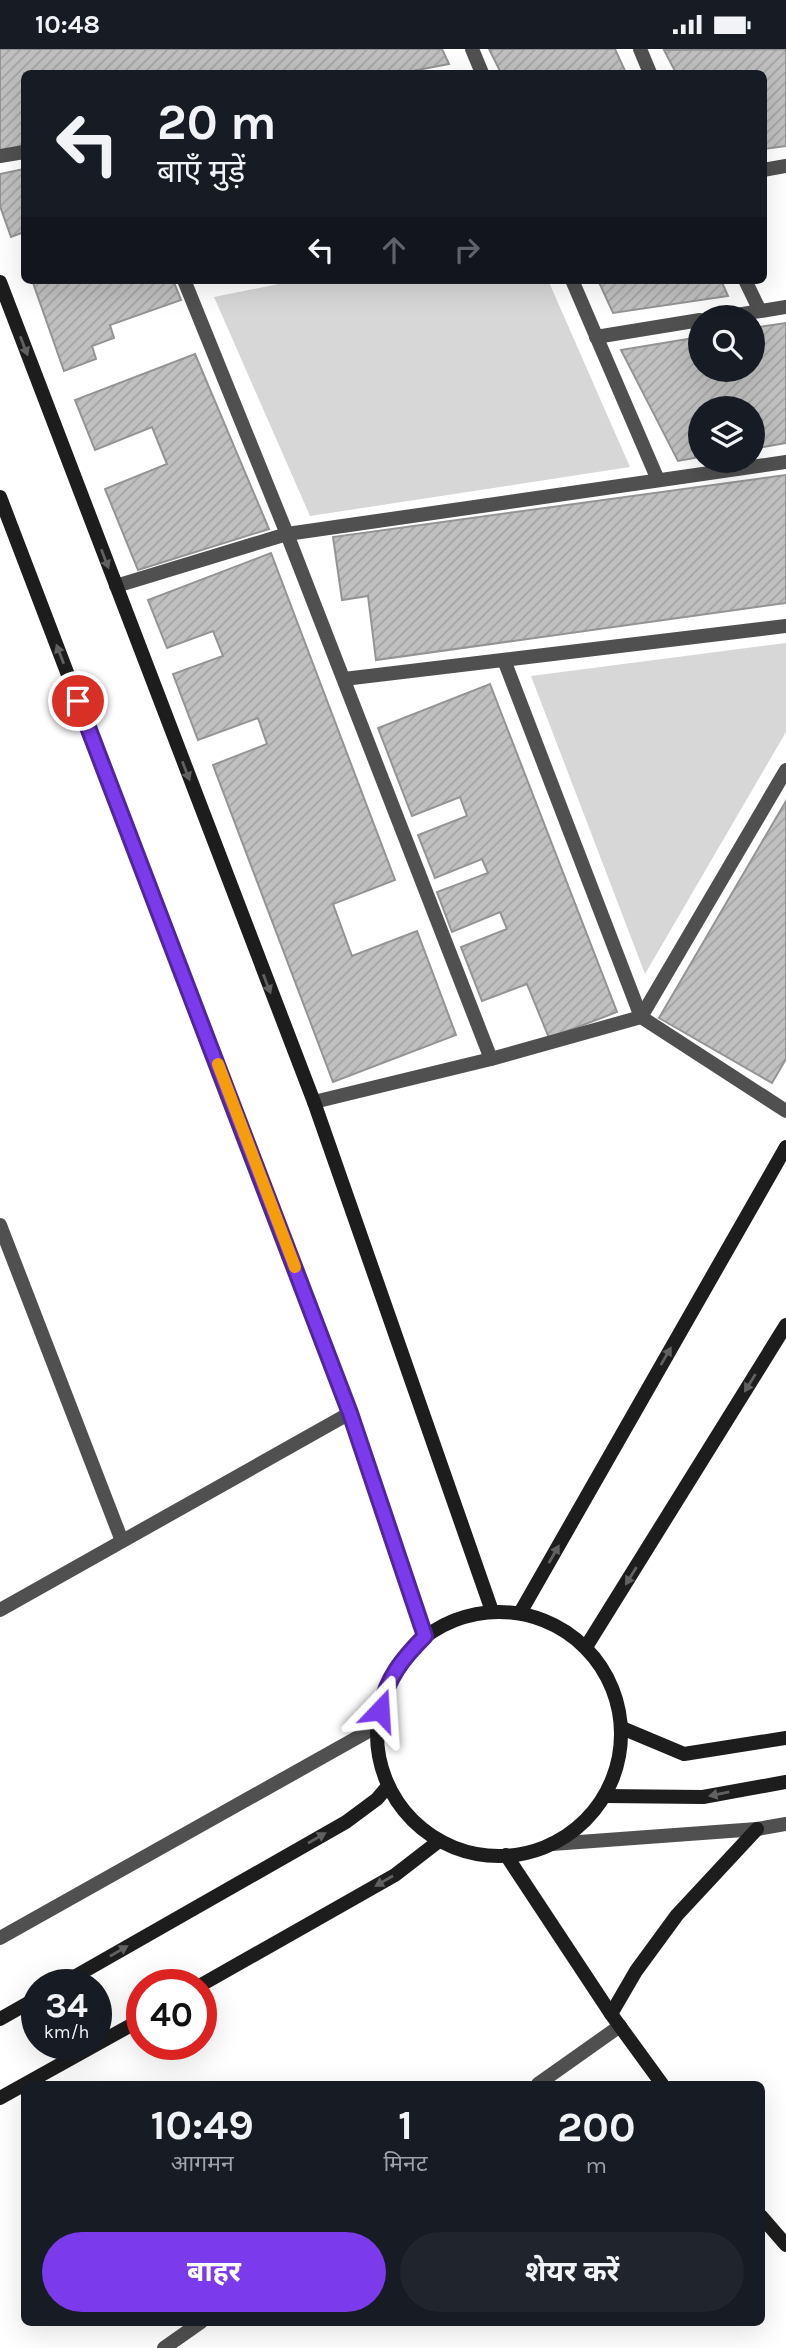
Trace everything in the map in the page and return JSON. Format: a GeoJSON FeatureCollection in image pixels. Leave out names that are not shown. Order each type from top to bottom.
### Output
{"type":"FeatureCollection","features":[{"type":"Feature","properties":{"kind":"street"},"geometry":{"type":"LineString","coordinates":[[472,49],[481,70]]}},
{"type":"Feature","properties":{"kind":"street"},"geometry":{"type":"LineString","coordinates":[[640,49],[649,70]]}},
{"type":"Feature","properties":{"kind":"street"},"geometry":{"type":"LineString","coordinates":[[0,156],[21,152]]}},
{"type":"Feature","properties":{"kind":"street"},"geometry":{"type":"LineString","coordinates":[[767,169],[786,166]]}},
{"type":"Feature","properties":{"kind":"street"},"geometry":{"type":"LineString","coordinates":[[0,282],[314,1102],[492,1611]]}},
{"type":"Feature","properties":{"kind":"street"},"geometry":{"type":"LineString","coordinates":[[186,284],[287,534],[491,1059]]}},
{"type":"Feature","properties":{"kind":"street"},"geometry":{"type":"LineString","coordinates":[[574,284],[658,480]]}},
{"type":"Feature","properties":{"kind":"street"},"geometry":{"type":"LineString","coordinates":[[747,284],[757,305]]}},
{"type":"Feature","properties":{"kind":"street"},"geometry":{"type":"LineString","coordinates":[[765,310],[786,307]]}},
{"type":"Feature","properties":{"kind":"street"},"geometry":{"type":"LineString","coordinates":[[596,337],[688,322]]}},
{"type":"Feature","properties":{"kind":"street"},"geometry":{"type":"LineString","coordinates":[[116,586],[287,534],[786,462]]}},
{"type":"Feature","properties":{"kind":"street"},"geometry":{"type":"LineString","coordinates":[[0,498],[350,1413],[425,1636]]}},
{"type":"Feature","properties":{"kind":"street"},"geometry":{"type":"LineString","coordinates":[[344,679],[786,627]]}},
{"type":"Feature","properties":{"kind":"street"},"geometry":{"type":"LineString","coordinates":[[505,660],[640,1017],[786,1111]]}},
{"type":"Feature","properties":{"kind":"street"},"geometry":{"type":"LineString","coordinates":[[314,1102],[491,1059],[640,1017],[786,770]]}},
{"type":"Feature","properties":{"kind":"street"},"geometry":{"type":"LineString","coordinates":[[520,1613],[786,1147]]}},
{"type":"Feature","properties":{"kind":"street"},"geometry":{"type":"LineString","coordinates":[[0,1225],[122,1541]]}},
{"type":"Feature","properties":{"kind":"street"},"geometry":{"type":"LineString","coordinates":[[586,1647],[786,1325]]}},
{"type":"Feature","properties":{"kind":"street"},"geometry":{"type":"LineString","coordinates":[[0,1610],[350,1413]]}},
{"type":"Feature","properties":{"kind":"street"},"geometry":{"type":"LineString","coordinates":[[552,1844],[582,1823],[604,1796],[618,1763],[622,1728],[611,1684],[586,1647],[556,1625],[520,1613],[492,1611],[456,1619],[425,1636],[400,1662],[383,1693],[376,1727],[378,1758],[388,1786],[401,1808],[439,1841],[471,1853],[506,1856],[552,1844],[757,1829],[786,1824]]}},
{"type":"Feature","properties":{"kind":"street"},"geometry":{"type":"LineString","coordinates":[[0,1938],[376,1727]]}},
{"type":"Feature","properties":{"kind":"street"},"geometry":{"type":"LineString","coordinates":[[622,1728],[684,1753],[786,1738]]}},
{"type":"Feature","properties":{"kind":"street"},"geometry":{"type":"LineString","coordinates":[[604,1796],[703,1797],[786,1781]]}},
{"type":"Feature","properties":{"kind":"street"},"geometry":{"type":"LineString","coordinates":[[88,1969],[346,1822],[377,1799],[388,1786]]}},
{"type":"Feature","properties":{"kind":"street"},"geometry":{"type":"LineString","coordinates":[[542,2081],[616,2020],[636,1971],[677,1915],[757,1829]]}},
{"type":"Feature","properties":{"kind":"street"},"geometry":{"type":"LineString","coordinates":[[217,1976],[395,1875],[439,1841]]}},
{"type":"Feature","properties":{"kind":"street"},"geometry":{"type":"LineString","coordinates":[[506,1856],[660,2081]]}},
{"type":"Feature","properties":{"kind":"street"},"geometry":{"type":"LineString","coordinates":[[0,2019],[21,2007]]}},
{"type":"Feature","properties":{"kind":"street"},"geometry":{"type":"LineString","coordinates":[[31,2081],[126,2028]]}},
{"type":"Feature","properties":{"kind":"street"},"geometry":{"type":"LineString","coordinates":[[0,2098],[21,2086]]}},
{"type":"Feature","properties":{"kind":"street"},"geometry":{"type":"LineString","coordinates":[[765,2221],[786,2245]]}},
{"type":"Feature","properties":{"kind":"street"},"geometry":{"type":"LineString","coordinates":[[164,2348],[195,2326]]}},
{"type":"Feature","properties":{"kind":"shaded area"},"geometry":{"type":"Polygon","coordinates":[[[279,284],[550,284],[630,467],[310,516],[214,297],[279,284]]]}},
{"type":"Feature","properties":{"kind":"shaded area"},"geometry":{"type":"Polygon","coordinates":[[[786,643],[786,732],[645,974],[531,676],[786,643]]]}},
{"type":"Feature","properties":{"kind":"building"},"geometry":{"type":"Polygon","coordinates":[[[0,49],[442,49],[449,64],[418,70],[21,70],[21,148],[0,152],[0,49]]]}},
{"type":"Feature","properties":{"kind":"building"},"geometry":{"type":"Polygon","coordinates":[[[489,49],[615,49],[625,70],[500,70],[489,49]]]}},
{"type":"Feature","properties":{"kind":"building"},"geometry":{"type":"Polygon","coordinates":[[[786,49],[786,146],[767,148],[767,70],[674,70],[664,50],[786,49]]]}},
{"type":"Feature","properties":{"kind":"building"},"geometry":{"type":"Polygon","coordinates":[[[21,170],[21,233],[11,237],[0,206],[0,174],[21,170]]]}},
{"type":"Feature","properties":{"kind":"building"},"geometry":{"type":"Polygon","coordinates":[[[33,284],[175,284],[181,300],[110,325],[114,338],[92,346],[96,359],[64,371],[33,284]]]}},
{"type":"Feature","properties":{"kind":"building"},"geometry":{"type":"Polygon","coordinates":[[[600,284],[723,284],[728,296],[613,313],[600,284]]]}},
{"type":"Feature","properties":{"kind":"building"},"geometry":{"type":"Polygon","coordinates":[[[786,323],[786,443],[765,447],[765,396],[688,396],[688,459],[678,461],[621,350],[688,339],[688,382],[765,382],[765,326],[786,323]]]}},
{"type":"Feature","properties":{"kind":"building"},"geometry":{"type":"Polygon","coordinates":[[[195,354],[269,529],[138,570],[105,489],[167,464],[152,427],[95,450],[75,400],[195,354]]]}},
{"type":"Feature","properties":{"kind":"building"},"geometry":{"type":"Polygon","coordinates":[[[786,475],[786,603],[376,660],[368,596],[342,600],[333,537],[786,475]]]}},
{"type":"Feature","properties":{"kind":"building"},"geometry":{"type":"Polygon","coordinates":[[[271,553],[395,880],[333,904],[352,956],[417,931],[456,1035],[333,1082],[213,765],[267,744],[258,718],[198,740],[173,674],[223,656],[213,631],[167,648],[148,600],[271,553]]]}},
{"type":"Feature","properties":{"kind":"building"},"geometry":{"type":"Polygon","coordinates":[[[490,684],[617,1012],[549,1038],[527,984],[482,1001],[461,947],[507,929],[500,912],[452,932],[437,892],[488,873],[482,859],[435,878],[418,835],[467,816],[460,797],[412,816],[378,728],[490,684]]]}},
{"type":"Feature","properties":{"kind":"building"},"geometry":{"type":"Polygon","coordinates":[[[786,801],[786,1059],[772,1083],[659,1018],[786,801]]]}},
{"type":"Feature","properties":{"kind":"slow traffic"},"geometry":{"type":"LineString","coordinates":[[218,1064],[295,1267]]}},
{"type":"Feature","properties":{"kind":"route"},"geometry":{"type":"LineString","coordinates":[[78,701],[350,1413],[425,1636],[400,1662],[383,1693],[380,1710]]}}]}
